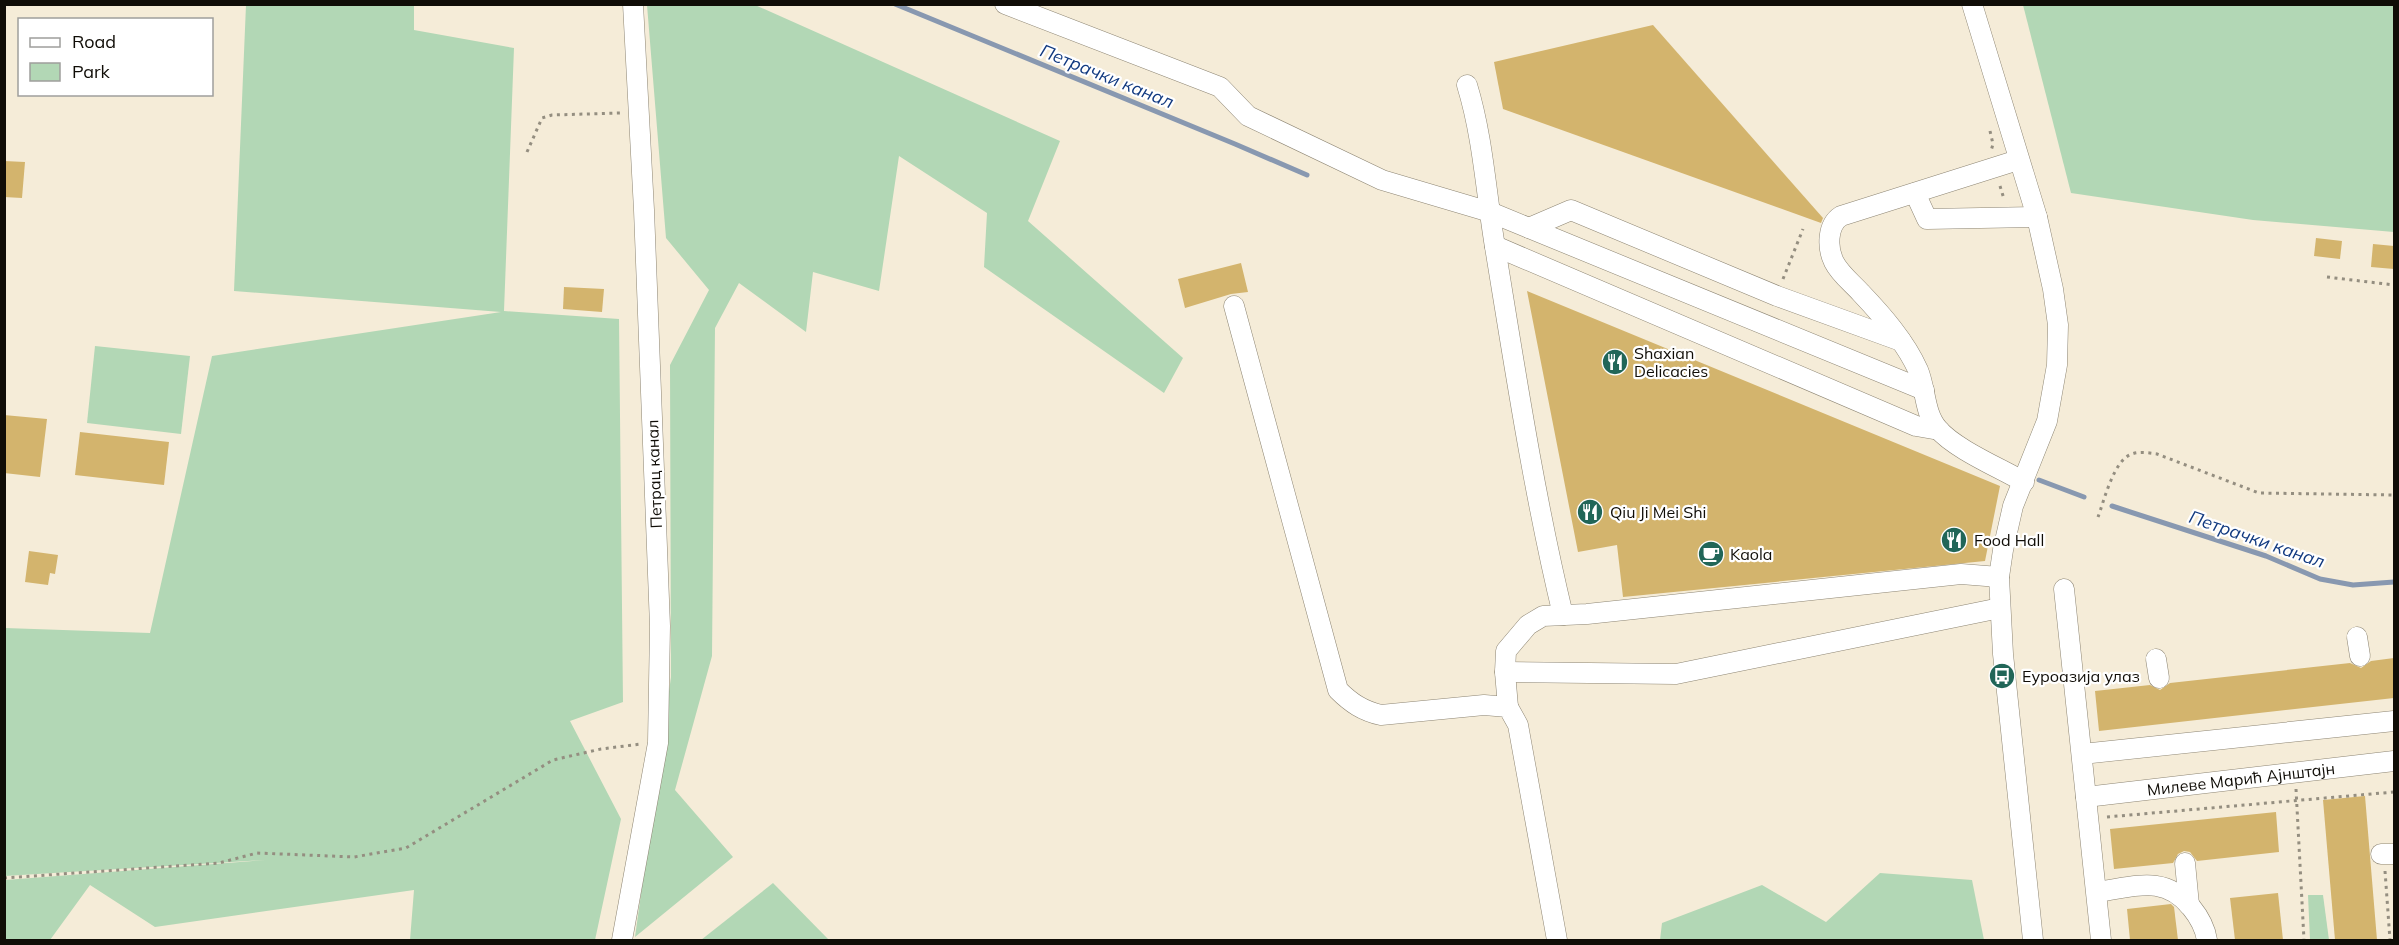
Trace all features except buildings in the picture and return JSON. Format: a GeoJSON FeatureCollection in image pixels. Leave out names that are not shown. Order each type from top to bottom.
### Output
{"type":"FeatureCollection","features":[{"type":"Feature","properties":{"kind":"street","name":"Петрац канал"},"geometry":{"type":"LineString","coordinates":[[621,940],[658,743],[660,626],[640,113],[633,4]]}},
{"type":"Feature","properties":{"kind":"street"},"geometry":{"type":"LineString","coordinates":[[1005,4],[1220,87],[1248,116],[1382,180],[1490,212],[1924,390]]}},
{"type":"Feature","properties":{"kind":"street"},"geometry":{"type":"LineString","coordinates":[[1972,4],[2037,217],[2053,289],[2058,325],[2057,365],[2047,421],[2013,506],[1999,577],[2000,608],[2033,940]]}},
{"type":"Feature","properties":{"kind":"street"},"geometry":{"type":"LineString","coordinates":[[1467,85],[1476,115],[1495,246],[1550,558],[1563,615]]}},
{"type":"Feature","properties":{"kind":"street"},"geometry":{"type":"LineString","coordinates":[[2018,160],[1841,216],[1836,219],[1830,236],[1830,250],[1840,271],[1901,341],[1918,370],[1931,420],[1939,430],[1951,441],[2024,482]]}},
{"type":"Feature","properties":{"kind":"street"},"geometry":{"type":"LineString","coordinates":[[1915,193],[1927,219],[2037,217]]}},
{"type":"Feature","properties":{"kind":"street"},"geometry":{"type":"LineString","coordinates":[[1529,228],[1571,210],[1777,296],[1901,341]]}},
{"type":"Feature","properties":{"kind":"street"},"geometry":{"type":"LineString","coordinates":[[1495,246],[1916,426],[1939,430]]}},
{"type":"Feature","properties":{"kind":"street"},"geometry":{"type":"LineString","coordinates":[[1234,306],[1338,690],[1349,701],[1368,712],[1381,715],[1484,705],[1508,707]]}},
{"type":"Feature","properties":{"kind":"street"},"geometry":{"type":"LineString","coordinates":[[1557,940],[1518,725],[1508,707],[1506,651],[1528,625],[1543,616],[1961,574],[1999,577]]}},
{"type":"Feature","properties":{"kind":"street"},"geometry":{"type":"LineString","coordinates":[[2064,589],[2102,940]]}},
{"type":"Feature","properties":{"kind":"street"},"geometry":{"type":"LineString","coordinates":[[1505,672],[1676,674],[2000,608]]}},
{"type":"Feature","properties":{"kind":"street"},"geometry":{"type":"LineString","coordinates":[[2082,754],[2394,721]]}},
{"type":"Feature","properties":{"kind":"street","name":"Милеве Марић Ајнштајн"},"geometry":{"type":"LineString","coordinates":[[2086,797],[2394,761]]}},
{"type":"Feature","properties":{"kind":"street"},"geometry":{"type":"LineString","coordinates":[[2185,863],[2186,901]]}},
{"type":"Feature","properties":{"kind":"street"},"geometry":{"type":"LineString","coordinates":[[2097,891],[2158,885],[2171,889],[2186,901],[2200,918],[2207,940]]}},
{"type":"Feature","properties":{"kind":"path"},"geometry":{"type":"LineString","coordinates":[[527,152],[542,118],[552,115],[640,113]]}},
{"type":"Feature","properties":{"kind":"path"},"geometry":{"type":"LineString","coordinates":[[2326,277],[2394,285]]}},
{"type":"Feature","properties":{"kind":"path"},"geometry":{"type":"LineString","coordinates":[[2098,517],[2123,459],[2131,454],[2141,453],[2157,454],[2259,493],[2394,495]]}},
{"type":"Feature","properties":{"kind":"path"},"geometry":{"type":"LineString","coordinates":[[4,878],[219,863],[257,853],[354,857],[406,848],[553,760],[601,749],[658,743]]}},
{"type":"Feature","properties":{"kind":"path"},"geometry":{"type":"LineString","coordinates":[[2296,773],[2304,940]]}},
{"type":"Feature","properties":{"kind":"path"},"geometry":{"type":"LineString","coordinates":[[2108,827],[2107,816],[2394,792]]}},
{"type":"Feature","properties":{"kind":"path"},"geometry":{"type":"LineString","coordinates":[[2390,940],[2384,871],[2394,870]]}},
{"type":"Feature","properties":{"kind":"green space"},"geometry":{"type":"Polygon","coordinates":[[[246,5],[414,5],[414,30],[514,48],[504,311],[619,319],[623,702],[570,721],[621,819],[595,940],[410,940],[414,890],[155,927],[90,885],[50,940],[5,940],[5,880],[266,860],[5,876],[5,628],[150,633],[212,356],[501,312],[234,291],[246,5]]]}},
{"type":"Feature","properties":{"kind":"green space"},"geometry":{"type":"Polygon","coordinates":[[[647,5],[755,5],[1060,141],[1028,221],[1183,358],[1164,393],[984,267],[987,213],[899,156],[879,291],[813,272],[806,332],[739,283],[715,328],[712,656],[675,790],[733,857],[635,937],[671,677],[670,365],[709,290],[666,238],[647,5]]]}},
{"type":"Feature","properties":{"kind":"green space"},"geometry":{"type":"Polygon","coordinates":[[[2023,5],[2394,5],[2394,232],[2253,220],[2071,193],[2023,5]]]}},
{"type":"Feature","properties":{"kind":"green space"},"geometry":{"type":"Polygon","coordinates":[[[95,346],[190,356],[181,434],[87,423],[95,346]]]}},
{"type":"Feature","properties":{"kind":"green space"},"geometry":{"type":"Polygon","coordinates":[[[1880,873],[1972,880],[1984,940],[1660,940],[1662,923],[1762,885],[1826,922],[1880,873]]]}},
{"type":"Feature","properties":{"kind":"green space"},"geometry":{"type":"Polygon","coordinates":[[[773,883],[829,940],[701,940],[773,883]]]}},
{"type":"Feature","properties":{"kind":"green space"},"geometry":{"type":"Polygon","coordinates":[[[2308,895],[2323,895],[2329,940],[2310,940],[2308,895]]]}},
{"type":"Feature","properties":{"kind":"waterway","name":"Петрачки канал"},"geometry":{"type":"LineString","coordinates":[[895,4],[1307,175]]}},
{"type":"Feature","properties":{"kind":"waterway","name":"Петрачки канал"},"geometry":{"type":"LineString","coordinates":[[2039,480],[2084,497]]}},
{"type":"Feature","properties":{"kind":"waterway","name":"Петрачки канал"},"geometry":{"type":"LineString","coordinates":[[2112,506],[2266,556],[2320,579],[2353,585],[2394,582]]}},
{"type":"Feature","properties":{"kind":"place","name":"Shaxian Delicacies"},"geometry":{"type":"Point","coordinates":[1615,362]}},
{"type":"Feature","properties":{"kind":"place","name":"Qiu Ji Mei Shi"},"geometry":{"type":"Point","coordinates":[1590,512]}},
{"type":"Feature","properties":{"kind":"place","name":"Food Hall"},"geometry":{"type":"Point","coordinates":[1954,540]}},
{"type":"Feature","properties":{"kind":"place","name":"Kaola"},"geometry":{"type":"Point","coordinates":[1711,554]}},
{"type":"Feature","properties":{"kind":"place","name":"Еуроазија улаз"},"geometry":{"type":"Point","coordinates":[2002,676]}}]}
